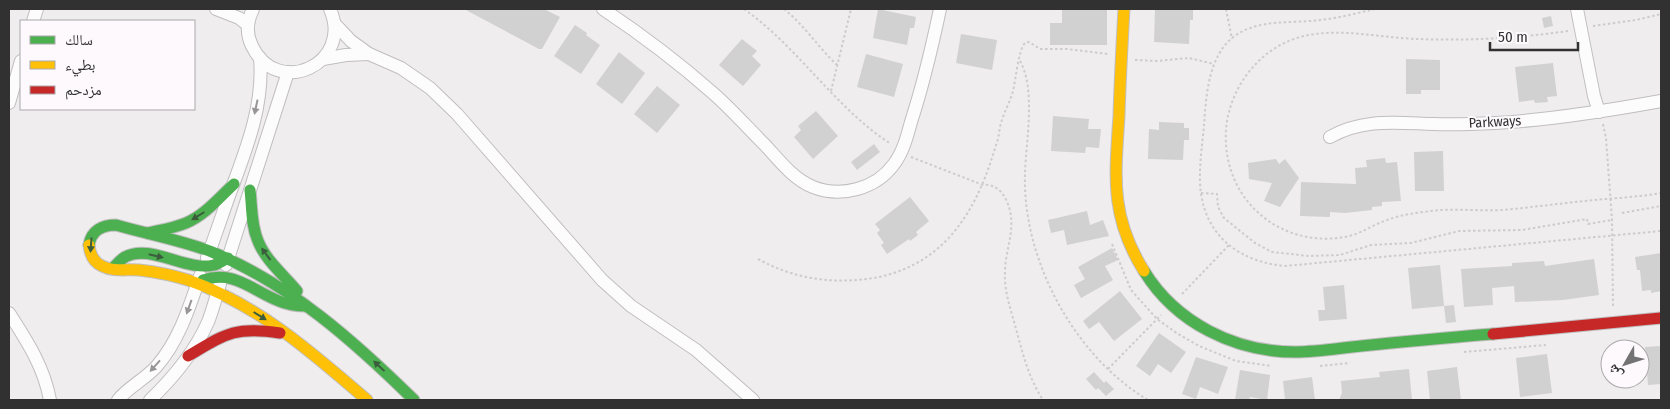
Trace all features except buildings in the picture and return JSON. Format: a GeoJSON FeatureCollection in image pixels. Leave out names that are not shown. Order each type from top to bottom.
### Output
{"type":"FeatureCollection","features":[{"type":"Feature","properties":{"kind":"street"},"geometry":{"type":"LineString","coordinates":[[216,9],[248,25]]}},
{"type":"Feature","properties":{"kind":"street"},"geometry":{"type":"LineString","coordinates":[[253,9],[248,25],[250,43],[260,58],[272,68],[288,72],[307,70],[323,59],[333,43],[335,24],[330,9]]}},
{"type":"Feature","properties":{"kind":"street"},"geometry":{"type":"LineString","coordinates":[[603,9],[687,70],[741,120],[789,171],[800,180],[812,187],[826,191],[841,192],[867,186],[887,173],[901,153],[920,96],[940,9]]}},
{"type":"Feature","properties":{"kind":"street"},"geometry":{"type":"LineString","coordinates":[[1124,9],[1115,188],[1118,210],[1124,233],[1134,256],[1147,277],[1181,313],[1201,327],[1224,339],[1249,347],[1272,351],[1296,352],[1661,318]]}},
{"type":"Feature","properties":{"kind":"street"},"geometry":{"type":"LineString","coordinates":[[1577,9],[1594,96],[1599,112]]}},
{"type":"Feature","properties":{"kind":"street"},"geometry":{"type":"LineString","coordinates":[[335,24],[351,41],[369,54],[401,68],[437,94],[463,121],[602,280],[638,312],[696,350],[753,400]]}},
{"type":"Feature","properties":{"kind":"street"},"geometry":{"type":"LineString","coordinates":[[323,59],[369,54]]}},
{"type":"Feature","properties":{"kind":"street"},"geometry":{"type":"LineString","coordinates":[[118,400],[146,376],[168,351],[181,328],[234,184],[253,124],[260,90],[260,58]]}},
{"type":"Feature","properties":{"kind":"street"},"geometry":{"type":"LineString","coordinates":[[9,103],[20,64]]}},
{"type":"Feature","properties":{"kind":"street"},"geometry":{"type":"LineString","coordinates":[[150,400],[188,356],[207,323],[288,72]]}},
{"type":"Feature","properties":{"kind":"street","name":"Parkways"},"geometry":{"type":"LineString","coordinates":[[1330,137],[1351,127],[1373,123],[1486,124],[1548,119],[1661,101]]}},
{"type":"Feature","properties":{"kind":"street"},"geometry":{"type":"LineString","coordinates":[[146,234],[177,226],[194,219],[205,212],[234,184]]}},
{"type":"Feature","properties":{"kind":"street"},"geometry":{"type":"LineString","coordinates":[[250,190],[254,227],[258,242],[266,256],[287,278],[307,306]]}},
{"type":"Feature","properties":{"kind":"street"},"geometry":{"type":"LineString","coordinates":[[367,400],[288,334],[218,292],[156,272],[102,266],[93,259],[89,247],[91,236],[95,231],[110,224],[210,251],[263,275],[307,306],[368,357],[414,400]]}},
{"type":"Feature","properties":{"kind":"street"},"geometry":{"type":"LineString","coordinates":[[113,268],[123,258],[138,253],[204,267],[217,265],[228,258]]}},
{"type":"Feature","properties":{"kind":"street"},"geometry":{"type":"LineString","coordinates":[[198,284],[212,276],[223,275],[287,305],[307,306]]}},
{"type":"Feature","properties":{"kind":"street"},"geometry":{"type":"LineString","coordinates":[[9,313],[37,359],[47,385],[50,400]]}},
{"type":"Feature","properties":{"kind":"street"},"geometry":{"type":"LineString","coordinates":[[188,356],[228,333],[242,329],[255,328],[288,334]]}},
{"type":"Feature","properties":{"kind":"path"},"geometry":{"type":"LineString","coordinates":[[744,9],[756,17],[802,60],[867,128],[892,145],[891,148],[983,185],[990,184],[998,189],[1008,204],[1012,227],[1004,273],[1006,291],[1028,374],[1042,400]]}},
{"type":"Feature","properties":{"kind":"path"},"geometry":{"type":"LineString","coordinates":[[784,9],[838,65]]}},
{"type":"Feature","properties":{"kind":"path"},"geometry":{"type":"LineString","coordinates":[[831,91],[851,9]]}},
{"type":"Feature","properties":{"kind":"path"},"geometry":{"type":"LineString","coordinates":[[1226,9],[1232,39]]}},
{"type":"Feature","properties":{"kind":"path"},"geometry":{"type":"LineString","coordinates":[[1375,9],[1319,20],[1262,24],[1246,30],[1225,45],[1215,64],[1205,104],[1200,181],[1201,193],[1208,218],[1229,245],[1249,258],[1285,266],[1613,237],[1661,231]]}},
{"type":"Feature","properties":{"kind":"path"},"geometry":{"type":"LineString","coordinates":[[758,259],[782,270],[821,280],[849,281],[889,274],[922,261],[944,243],[963,221],[983,185],[1001,124],[1012,96],[1022,47],[1025,43],[1029,42],[1040,49],[1067,49],[1109,54],[1109,59],[1156,61],[1189,58],[1215,64]]}},
{"type":"Feature","properties":{"kind":"path"},"geometry":{"type":"LineString","coordinates":[[1020,61],[1025,70],[1028,84],[1028,140],[1025,176],[1027,206],[1040,264],[1063,312],[1090,349],[1117,378],[1148,400]]}},
{"type":"Feature","properties":{"kind":"path"},"geometry":{"type":"LineString","coordinates":[[1599,112],[1606,138],[1612,220],[1613,322]]}},
{"type":"Feature","properties":{"kind":"path"},"geometry":{"type":"LineString","coordinates":[[1201,193],[1216,194],[1218,206],[1228,223],[1264,248],[1272,252],[1308,256],[1340,255],[1371,245],[1411,243],[1460,231],[1512,231],[1587,219],[1588,224],[1612,220]]}},
{"type":"Feature","properties":{"kind":"path"},"geometry":{"type":"LineString","coordinates":[[1622,213],[1661,206]]}},
{"type":"Feature","properties":{"kind":"path"},"geometry":{"type":"LineString","coordinates":[[1110,238],[1132,290],[1157,319],[1199,346],[1236,361],[1264,366],[1280,366]]}},
{"type":"Feature","properties":{"kind":"path"},"geometry":{"type":"LineString","coordinates":[[1459,352],[1549,344]]}},
{"type":"Feature","properties":{"kind":"path"},"geometry":{"type":"LineString","coordinates":[[1315,366],[1354,362]]}},
{"type":"Feature","properties":{"kind":"traffic: fast"},"geometry":{"type":"LineString","coordinates":[[148,233],[193,220],[212,206],[234,184]]}},
{"type":"Feature","properties":{"kind":"traffic: fast"},"geometry":{"type":"LineString","coordinates":[[250,190],[253,222],[261,248],[297,291]]}},
{"type":"Feature","properties":{"kind":"traffic: fast"},"geometry":{"type":"LineString","coordinates":[[89,245],[92,236],[98,229],[116,225],[200,248],[241,265],[268,280],[320,316],[368,356],[414,400]]}},
{"type":"Feature","properties":{"kind":"traffic: fast"},"geometry":{"type":"LineString","coordinates":[[113,268],[125,257],[146,253],[203,266],[216,264],[228,258]]}},
{"type":"Feature","properties":{"kind":"traffic: fast"},"geometry":{"type":"LineString","coordinates":[[1144,271],[1173,306],[1209,331],[1251,347],[1273,351],[1314,351],[1493,334]]}},
{"type":"Feature","properties":{"kind":"traffic: fast"},"geometry":{"type":"LineString","coordinates":[[203,280],[214,278],[234,279],[282,302],[306,306]]}},
{"type":"Feature","properties":{"kind":"traffic: slow"},"geometry":{"type":"LineString","coordinates":[[1124,9],[1116,158],[1117,196],[1125,233],[1144,271]]}},
{"type":"Feature","properties":{"kind":"traffic: slow"},"geometry":{"type":"LineString","coordinates":[[89,245],[94,260],[106,268],[139,270],[188,280],[237,302],[283,331],[367,400]]}},
{"type":"Feature","properties":{"kind":"traffic: jam"},"geometry":{"type":"LineString","coordinates":[[1493,334],[1661,318]]}},
{"type":"Feature","properties":{"kind":"traffic: jam"},"geometry":{"type":"LineString","coordinates":[[188,356],[222,337],[241,331],[280,333]]}}]}
